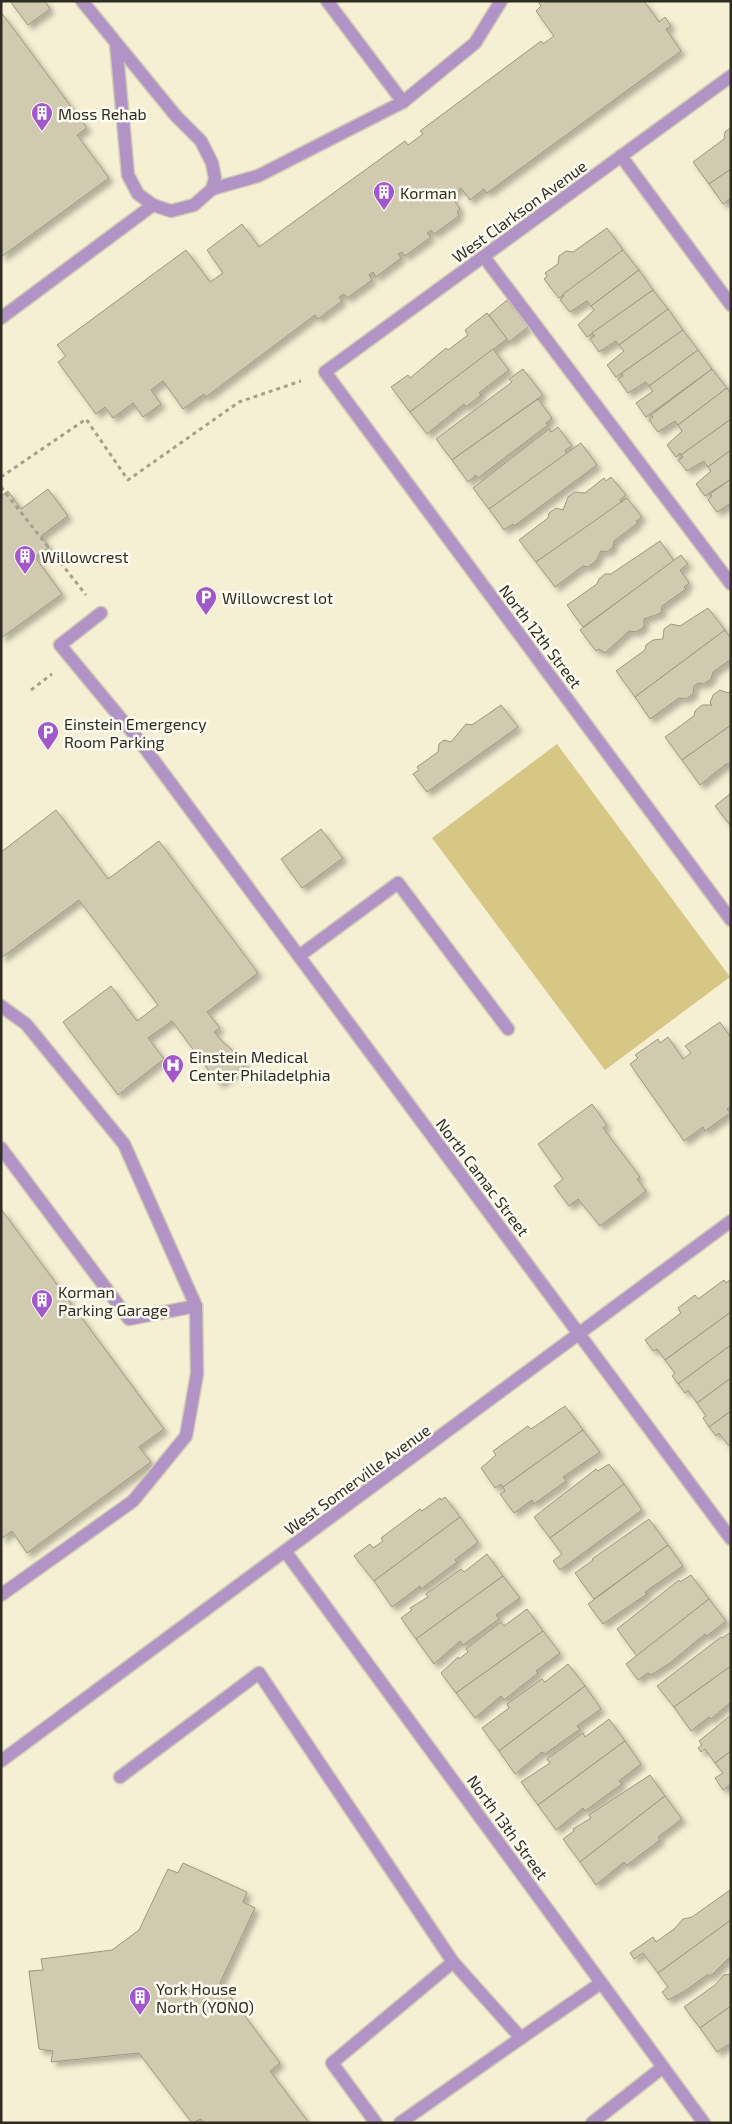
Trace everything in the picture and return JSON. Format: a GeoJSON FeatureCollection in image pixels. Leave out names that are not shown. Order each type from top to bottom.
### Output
{"type":"FeatureCollection","features":[{"type":"Feature","properties":{"kind":"street"},"geometry":{"type":"LineString","coordinates":[[82,1],[176,116],[201,141],[212,163],[215,178],[212,190]]}},
{"type":"Feature","properties":{"kind":"street"},"geometry":{"type":"LineString","coordinates":[[328,1],[403,102]]}},
{"type":"Feature","properties":{"kind":"street"},"geometry":{"type":"LineString","coordinates":[[116,43],[128,175],[138,194],[152,206],[171,211],[194,205],[212,190],[258,176],[403,102],[475,43],[502,1]]}},
{"type":"Feature","properties":{"kind":"street","name":"West Clarkson Avenue"},"geometry":{"type":"LineString","coordinates":[[325,372],[731,76]]}},
{"type":"Feature","properties":{"kind":"street"},"geometry":{"type":"LineString","coordinates":[[621,156],[731,305]]}},
{"type":"Feature","properties":{"kind":"street"},"geometry":{"type":"LineString","coordinates":[[1,318],[152,206]]}},
{"type":"Feature","properties":{"kind":"street"},"geometry":{"type":"LineString","coordinates":[[484,256],[731,584]]}},
{"type":"Feature","properties":{"kind":"street","name":"North 12th Street"},"geometry":{"type":"LineString","coordinates":[[325,372],[731,920]]}},
{"type":"Feature","properties":{"kind":"street","name":"North Camac Street"},"geometry":{"type":"LineString","coordinates":[[101,613],[60,645],[138,739],[731,1539]]}},
{"type":"Feature","properties":{"kind":"street"},"geometry":{"type":"LineString","coordinates":[[299,956],[398,883],[508,1029]]}},
{"type":"Feature","properties":{"kind":"street"},"geometry":{"type":"LineString","coordinates":[[1,1006],[26,1024],[124,1144],[196,1306],[197,1374],[186,1436],[133,1501],[1,1595]]}},
{"type":"Feature","properties":{"kind":"street"},"geometry":{"type":"LineString","coordinates":[[1,1148],[129,1319],[196,1306]]}},
{"type":"Feature","properties":{"kind":"street","name":"West Somerville Avenue"},"geometry":{"type":"LineString","coordinates":[[1,1761],[731,1221]]}},
{"type":"Feature","properties":{"kind":"street","name":"North 13th Street"},"geometry":{"type":"LineString","coordinates":[[286,1551],[704,2123]]}},
{"type":"Feature","properties":{"kind":"street"},"geometry":{"type":"LineString","coordinates":[[120,1777],[259,1673],[453,1962],[520,2038]]}},
{"type":"Feature","properties":{"kind":"street"},"geometry":{"type":"LineString","coordinates":[[376,2123],[332,2063],[453,1962]]}},
{"type":"Feature","properties":{"kind":"street"},"geometry":{"type":"LineString","coordinates":[[400,2123],[601,1983]]}},
{"type":"Feature","properties":{"kind":"street"},"geometry":{"type":"LineString","coordinates":[[592,2123],[663,2067]]}},
{"type":"Feature","properties":{"kind":"path"},"geometry":{"type":"LineString","coordinates":[[1,477],[86,418],[128,480],[239,402],[325,372]]}},
{"type":"Feature","properties":{"kind":"path"},"geometry":{"type":"LineString","coordinates":[[1,488],[101,613]]}},
{"type":"Feature","properties":{"kind":"shaded area"},"geometry":{"type":"Polygon","coordinates":[[[557,744],[730,977],[605,1070],[432,838],[557,744]]]}},
{"type":"Feature","properties":{"kind":"building"},"geometry":{"type":"Polygon","coordinates":[[[10,1],[45,1],[50,9],[28,25],[10,1]]]}},
{"type":"Feature","properties":{"kind":"building","name":"Korman"},"geometry":{"type":"Polygon","coordinates":[[[540,1],[644,1],[659,22],[665,17],[671,26],[666,29],[681,51],[487,193],[484,189],[470,200],[461,188],[451,196],[460,209],[457,212],[459,216],[434,234],[431,230],[427,233],[431,237],[405,256],[402,252],[398,254],[401,258],[376,277],[373,272],[369,275],[372,280],[347,298],[344,294],[339,297],[342,301],[318,319],[315,315],[206,397],[204,394],[183,409],[163,381],[151,390],[161,404],[143,417],[133,403],[113,418],[105,407],[96,414],[58,362],[66,356],[57,345],[186,250],[210,282],[223,273],[207,250],[242,224],[259,247],[405,141],[408,145],[423,134],[420,131],[541,41],[543,44],[554,36],[536,11],[541,6],[540,1]]]}},
{"type":"Feature","properties":{"kind":"building","name":"Moss Rehab"},"geometry":{"type":"Polygon","coordinates":[[[1,12],[87,128],[77,135],[109,178],[1,257],[1,12]]]}},
{"type":"Feature","properties":{"kind":"building"},"geometry":{"type":"Polygon","coordinates":[[[731,127],[731,169],[709,184],[693,162],[724,139],[725,132],[731,127]]]}},
{"type":"Feature","properties":{"kind":"building"},"geometry":{"type":"Polygon","coordinates":[[[731,169],[731,198],[723,204],[709,184],[731,169]]]}},
{"type":"Feature","properties":{"kind":"building"},"geometry":{"type":"Polygon","coordinates":[[[607,228],[623,250],[559,298],[544,279],[547,276],[545,273],[558,264],[559,256],[566,251],[573,252],[607,228]]]}},
{"type":"Feature","properties":{"kind":"building"},"geometry":{"type":"Polygon","coordinates":[[[623,250],[639,270],[591,306],[587,301],[570,312],[560,300],[564,296],[563,294],[623,250]]]}},
{"type":"Feature","properties":{"kind":"building"},"geometry":{"type":"Polygon","coordinates":[[[639,270],[653,290],[587,337],[578,325],[594,310],[591,306],[639,270]]]}},
{"type":"Feature","properties":{"kind":"building"},"geometry":{"type":"Polygon","coordinates":[[[653,290],[668,309],[619,345],[616,341],[599,352],[590,339],[595,336],[592,333],[653,290]]]}},
{"type":"Feature","properties":{"kind":"building"},"geometry":{"type":"Polygon","coordinates":[[[507,300],[528,327],[509,342],[489,315],[507,300]]]}},
{"type":"Feature","properties":{"kind":"building"},"geometry":{"type":"Polygon","coordinates":[[[668,309],[683,330],[616,377],[607,365],[624,351],[619,345],[668,309]]]}},
{"type":"Feature","properties":{"kind":"building"},"geometry":{"type":"Polygon","coordinates":[[[487,313],[507,339],[410,412],[391,387],[408,375],[410,378],[446,348],[448,350],[468,335],[465,330],[487,313]]]}},
{"type":"Feature","properties":{"kind":"building"},"geometry":{"type":"Polygon","coordinates":[[[683,330],[698,350],[649,386],[646,382],[628,393],[618,379],[623,376],[622,373],[683,330]]]}},
{"type":"Feature","properties":{"kind":"building"},"geometry":{"type":"Polygon","coordinates":[[[493,349],[509,370],[479,393],[481,395],[466,407],[464,404],[427,434],[410,412],[493,349]]]}},
{"type":"Feature","properties":{"kind":"building"},"geometry":{"type":"Polygon","coordinates":[[[698,350],[712,369],[646,417],[636,403],[653,391],[649,386],[698,350]]]}},
{"type":"Feature","properties":{"kind":"building"},"geometry":{"type":"Polygon","coordinates":[[[523,369],[543,395],[452,460],[436,439],[512,382],[509,379],[523,369]]]}},
{"type":"Feature","properties":{"kind":"building"},"geometry":{"type":"Polygon","coordinates":[[[712,369],[727,388],[678,425],[675,421],[658,432],[649,420],[653,417],[651,415],[712,369]]]}},
{"type":"Feature","properties":{"kind":"building"},"geometry":{"type":"Polygon","coordinates":[[[727,388],[731,394],[731,419],[676,457],[667,445],[682,431],[678,425],[727,388]]]}},
{"type":"Feature","properties":{"kind":"building"},"geometry":{"type":"Polygon","coordinates":[[[538,399],[552,418],[546,423],[548,425],[478,478],[476,475],[468,482],[452,460],[538,399]]]}},
{"type":"Feature","properties":{"kind":"building"},"geometry":{"type":"Polygon","coordinates":[[[731,419],[731,450],[708,467],[704,461],[687,471],[678,460],[683,457],[681,455],[731,419]]]}},
{"type":"Feature","properties":{"kind":"building"},"geometry":{"type":"Polygon","coordinates":[[[558,427],[572,446],[565,450],[567,454],[489,509],[473,488],[549,429],[551,432],[558,427]]]}},
{"type":"Feature","properties":{"kind":"building"},"geometry":{"type":"Polygon","coordinates":[[[581,443],[597,465],[514,526],[513,524],[504,530],[489,509],[581,443]]]}},
{"type":"Feature","properties":{"kind":"building"},"geometry":{"type":"Polygon","coordinates":[[[731,450],[731,479],[705,496],[696,484],[711,471],[708,467],[731,450]]]}},
{"type":"Feature","properties":{"kind":"building"},"geometry":{"type":"Polygon","coordinates":[[[611,477],[626,495],[620,500],[622,503],[536,562],[519,540],[548,518],[549,513],[556,508],[563,510],[568,497],[575,492],[585,493],[604,478],[606,481],[611,477]]]}},
{"type":"Feature","properties":{"kind":"building"},"geometry":{"type":"Polygon","coordinates":[[[731,479],[731,503],[717,512],[708,500],[712,496],[710,494],[731,479]]]}},
{"type":"Feature","properties":{"kind":"building","name":"Willowcrest"},"geometry":{"type":"Polygon","coordinates":[[[48,489],[68,516],[41,536],[49,547],[35,557],[62,594],[1,638],[1,496],[8,491],[21,509],[48,489]]]}},
{"type":"Feature","properties":{"kind":"building"},"geometry":{"type":"Polygon","coordinates":[[[627,498],[642,517],[636,521],[638,523],[614,541],[613,547],[607,552],[601,551],[596,561],[588,567],[583,566],[555,587],[536,562],[627,498]]]}},
{"type":"Feature","properties":{"kind":"building"},"geometry":{"type":"Polygon","coordinates":[[[660,541],[674,561],[583,627],[567,605],[597,584],[599,579],[605,574],[611,574],[660,541]]]}},
{"type":"Feature","properties":{"kind":"building"},"geometry":{"type":"Polygon","coordinates":[[[681,555],[688,564],[680,570],[689,583],[684,587],[686,589],[662,606],[661,613],[644,619],[644,627],[636,632],[629,631],[605,653],[599,649],[596,651],[580,630],[681,555]]]}},
{"type":"Feature","properties":{"kind":"building"},"geometry":{"type":"Polygon","coordinates":[[[708,608],[725,630],[635,697],[616,671],[645,650],[646,645],[653,640],[663,639],[664,629],[671,624],[680,626],[708,608]]]}},
{"type":"Feature","properties":{"kind":"building"},"geometry":{"type":"Polygon","coordinates":[[[725,630],[731,639],[731,659],[713,672],[711,679],[704,684],[698,683],[694,686],[693,694],[686,699],[679,698],[650,719],[635,697],[725,630]]]}},
{"type":"Feature","properties":{"kind":"building"},"geometry":{"type":"Polygon","coordinates":[[[720,690],[728,693],[731,691],[731,725],[682,760],[665,737],[694,716],[695,711],[702,705],[712,705],[710,703],[713,695],[720,690]]]}},
{"type":"Feature","properties":{"kind":"building"},"geometry":{"type":"Polygon","coordinates":[[[501,705],[518,727],[427,792],[413,774],[419,770],[417,767],[438,752],[439,744],[444,740],[451,742],[466,724],[472,725],[501,705]]]}},
{"type":"Feature","properties":{"kind":"building"},"geometry":{"type":"Polygon","coordinates":[[[731,725],[731,764],[726,764],[700,785],[682,760],[731,725]]]}},
{"type":"Feature","properties":{"kind":"building"},"geometry":{"type":"Polygon","coordinates":[[[731,793],[731,826],[715,806],[731,793]]]}},
{"type":"Feature","properties":{"kind":"building"},"geometry":{"type":"Polygon","coordinates":[[[56,810],[108,879],[159,841],[258,973],[207,1012],[220,1028],[214,1032],[247,1064],[219,1084],[172,1021],[148,1038],[164,1059],[118,1095],[63,1022],[111,986],[137,1021],[158,1005],[79,900],[1,958],[1,852],[56,810]]]}},
{"type":"Feature","properties":{"kind":"building"},"geometry":{"type":"Polygon","coordinates":[[[321,829],[343,858],[302,888],[281,859],[321,829]]]}},
{"type":"Feature","properties":{"kind":"building"},"geometry":{"type":"Polygon","coordinates":[[[720,1022],[731,1038],[731,1106],[727,1109],[730,1113],[705,1131],[703,1127],[684,1141],[630,1064],[638,1058],[635,1055],[658,1039],[660,1043],[668,1037],[683,1059],[691,1053],[685,1046],[720,1022]]]}},
{"type":"Feature","properties":{"kind":"building"},"geometry":{"type":"Polygon","coordinates":[[[592,1104],[607,1125],[603,1128],[640,1177],[637,1179],[646,1191],[600,1226],[578,1199],[569,1206],[554,1186],[563,1179],[538,1144],[592,1104]]]}},
{"type":"Feature","properties":{"kind":"building","name":"Korman Parking Garage"},"geometry":{"type":"Polygon","coordinates":[[[1,1209],[164,1429],[139,1447],[151,1462],[27,1553],[12,1531],[1,1539],[1,1209]]]}},
{"type":"Feature","properties":{"kind":"building"},"geometry":{"type":"Polygon","coordinates":[[[731,1279],[731,1312],[665,1360],[657,1349],[653,1351],[645,1340],[681,1313],[678,1308],[695,1295],[698,1299],[724,1280],[726,1283],[731,1279]]]}},
{"type":"Feature","properties":{"kind":"building"},"geometry":{"type":"Polygon","coordinates":[[[731,1312],[731,1345],[678,1384],[672,1376],[675,1373],[665,1360],[731,1312]]]}},
{"type":"Feature","properties":{"kind":"building"},"geometry":{"type":"Polygon","coordinates":[[[731,1345],[731,1378],[697,1403],[688,1390],[685,1393],[678,1384],[731,1345]]]}},
{"type":"Feature","properties":{"kind":"building"},"geometry":{"type":"Polygon","coordinates":[[[731,1378],[731,1411],[709,1427],[703,1418],[706,1416],[697,1403],[731,1378]]]}},
{"type":"Feature","properties":{"kind":"building"},"geometry":{"type":"Polygon","coordinates":[[[565,1406],[583,1430],[503,1487],[501,1484],[495,1488],[481,1468],[496,1455],[493,1451],[528,1426],[531,1429],[565,1406]]]}},
{"type":"Feature","properties":{"kind":"building"},"geometry":{"type":"Polygon","coordinates":[[[731,1411],[731,1444],[728,1445],[719,1433],[716,1436],[709,1427],[731,1411]]]}},
{"type":"Feature","properties":{"kind":"building"},"geometry":{"type":"Polygon","coordinates":[[[583,1430],[600,1452],[563,1477],[566,1481],[534,1504],[532,1500],[514,1513],[500,1494],[505,1491],[503,1487],[583,1430]]]}},
{"type":"Feature","properties":{"kind":"building"},"geometry":{"type":"Polygon","coordinates":[[[609,1464],[624,1484],[550,1538],[534,1517],[596,1469],[598,1471],[609,1464]]]}},
{"type":"Feature","properties":{"kind":"building"},"geometry":{"type":"Polygon","coordinates":[[[624,1484],[642,1510],[560,1570],[553,1561],[562,1554],[550,1538],[624,1484]]]}},
{"type":"Feature","properties":{"kind":"building"},"geometry":{"type":"Polygon","coordinates":[[[445,1497],[460,1517],[374,1581],[354,1556],[370,1544],[373,1548],[383,1541],[381,1538],[420,1509],[422,1511],[440,1498],[441,1500],[445,1497]]]}},
{"type":"Feature","properties":{"kind":"building"},"geometry":{"type":"Polygon","coordinates":[[[460,1517],[478,1542],[455,1560],[457,1562],[421,1589],[420,1586],[392,1607],[374,1581],[460,1517]]]}},
{"type":"Feature","properties":{"kind":"building"},"geometry":{"type":"Polygon","coordinates":[[[649,1519],[668,1545],[594,1599],[575,1573],[649,1519]]]}},
{"type":"Feature","properties":{"kind":"building"},"geometry":{"type":"Polygon","coordinates":[[[668,1545],[683,1566],[645,1592],[647,1594],[603,1624],[588,1604],[668,1545]]]}},
{"type":"Feature","properties":{"kind":"building"},"geometry":{"type":"Polygon","coordinates":[[[487,1554],[503,1576],[416,1639],[401,1618],[412,1610],[410,1608],[428,1597],[426,1594],[461,1569],[464,1572],[487,1554]]]}},
{"type":"Feature","properties":{"kind":"building"},"geometry":{"type":"Polygon","coordinates":[[[691,1575],[709,1599],[637,1656],[617,1629],[679,1580],[680,1582],[691,1575]]]}},
{"type":"Feature","properties":{"kind":"building"},"geometry":{"type":"Polygon","coordinates":[[[503,1576],[520,1598],[496,1615],[499,1619],[463,1645],[460,1641],[434,1664],[416,1639],[503,1576]]]}},
{"type":"Feature","properties":{"kind":"building"},"geometry":{"type":"Polygon","coordinates":[[[709,1599],[726,1621],[707,1636],[705,1634],[670,1663],[651,1675],[648,1673],[638,1680],[626,1664],[709,1599]]]}},
{"type":"Feature","properties":{"kind":"building"},"geometry":{"type":"Polygon","coordinates":[[[527,1609],[543,1631],[456,1693],[441,1673],[458,1657],[459,1659],[468,1652],[466,1649],[501,1622],[504,1626],[527,1609]]]}},
{"type":"Feature","properties":{"kind":"building"},"geometry":{"type":"Polygon","coordinates":[[[543,1631],[560,1653],[536,1671],[538,1673],[504,1700],[501,1696],[475,1718],[456,1693],[543,1631]]]}},
{"type":"Feature","properties":{"kind":"building"},"geometry":{"type":"Polygon","coordinates":[[[731,1632],[731,1666],[674,1707],[657,1686],[721,1637],[731,1632]]]}},
{"type":"Feature","properties":{"kind":"building"},"geometry":{"type":"Polygon","coordinates":[[[568,1664],[585,1686],[499,1751],[482,1728],[509,1708],[507,1704],[542,1679],[545,1682],[568,1664]]]}},
{"type":"Feature","properties":{"kind":"building"},"geometry":{"type":"Polygon","coordinates":[[[731,1666],[731,1702],[711,1719],[709,1717],[691,1731],[674,1707],[731,1666]]]}},
{"type":"Feature","properties":{"kind":"building"},"geometry":{"type":"Polygon","coordinates":[[[585,1686],[601,1709],[577,1726],[580,1729],[545,1754],[542,1752],[515,1774],[499,1751],[585,1686]]]}},
{"type":"Feature","properties":{"kind":"building"},"geometry":{"type":"Polygon","coordinates":[[[731,1715],[731,1751],[715,1763],[705,1749],[701,1752],[698,1748],[702,1745],[699,1741],[731,1715]]]}},
{"type":"Feature","properties":{"kind":"building"},"geometry":{"type":"Polygon","coordinates":[[[609,1719],[625,1741],[538,1805],[521,1782],[550,1763],[547,1759],[583,1733],[585,1737],[609,1719]]]}},
{"type":"Feature","properties":{"kind":"building"},"geometry":{"type":"Polygon","coordinates":[[[625,1741],[641,1764],[619,1781],[622,1784],[585,1811],[583,1808],[556,1830],[538,1805],[625,1741]]]}},
{"type":"Feature","properties":{"kind":"building"},"geometry":{"type":"Polygon","coordinates":[[[731,1751],[731,1784],[723,1790],[715,1778],[723,1773],[715,1763],[731,1751]]]}},
{"type":"Feature","properties":{"kind":"building"},"geometry":{"type":"Polygon","coordinates":[[[650,1775],[665,1796],[580,1862],[563,1839],[574,1831],[573,1829],[591,1818],[589,1815],[650,1775]]]}},
{"type":"Feature","properties":{"kind":"building"},"geometry":{"type":"Polygon","coordinates":[[[665,1796],[682,1819],[658,1837],[660,1840],[627,1865],[624,1862],[596,1885],[580,1862],[665,1796]]]}},
{"type":"Feature","properties":{"kind":"building","name":"York House North (YONO)"},"geometry":{"type":"Polygon","coordinates":[[[183,1863],[247,1892],[243,1902],[255,1908],[220,1983],[280,2063],[270,2071],[309,2123],[204,2123],[201,2119],[192,2123],[139,2053],[51,2062],[53,2051],[39,2049],[29,1971],[43,1970],[41,1959],[112,1950],[139,1930],[168,1869],[178,1873],[183,1863]]]}},
{"type":"Feature","properties":{"kind":"building"},"geometry":{"type":"Polygon","coordinates":[[[730,1890],[731,1920],[658,1973],[643,1953],[634,1959],[630,1953],[653,1937],[656,1942],[674,1929],[683,1919],[692,1917],[730,1890]]]}},
{"type":"Feature","properties":{"kind":"building"},"geometry":{"type":"Polygon","coordinates":[[[731,1920],[731,1956],[712,1975],[707,1975],[685,1991],[668,2000],[662,1992],[668,1987],[658,1973],[731,1920]]]}},
{"type":"Feature","properties":{"kind":"building"},"geometry":{"type":"Polygon","coordinates":[[[730,1974],[731,2006],[700,2028],[684,2007],[715,1985],[724,1975],[730,1974]]]}},
{"type":"Feature","properties":{"kind":"building"},"geometry":{"type":"Polygon","coordinates":[[[731,2006],[731,2043],[717,2052],[700,2028],[731,2006]]]}},
{"type":"Feature","properties":{"kind":"place","name":"Moss Rehab"},"geometry":{"type":"Point","coordinates":[42,132]}},
{"type":"Feature","properties":{"kind":"place","name":"Korman"},"geometry":{"type":"Point","coordinates":[384,211]}},
{"type":"Feature","properties":{"kind":"place","name":"Willowcrest"},"geometry":{"type":"Point","coordinates":[25,575]}},
{"type":"Feature","properties":{"kind":"place","name":"Willowcrest lot"},"geometry":{"type":"Point","coordinates":[206,616]}},
{"type":"Feature","properties":{"kind":"place","name":"Einstein Emergency Room Parking"},"geometry":{"type":"Point","coordinates":[48,751]}},
{"type":"Feature","properties":{"kind":"place","name":"Einstein Medical Center Philadelphia"},"geometry":{"type":"Point","coordinates":[173,1084]}},
{"type":"Feature","properties":{"kind":"place","name":"Korman Parking Garage"},"geometry":{"type":"Point","coordinates":[42,1319]}},
{"type":"Feature","properties":{"kind":"place","name":"York House North (YONO)"},"geometry":{"type":"Point","coordinates":[140,2016]}}]}
